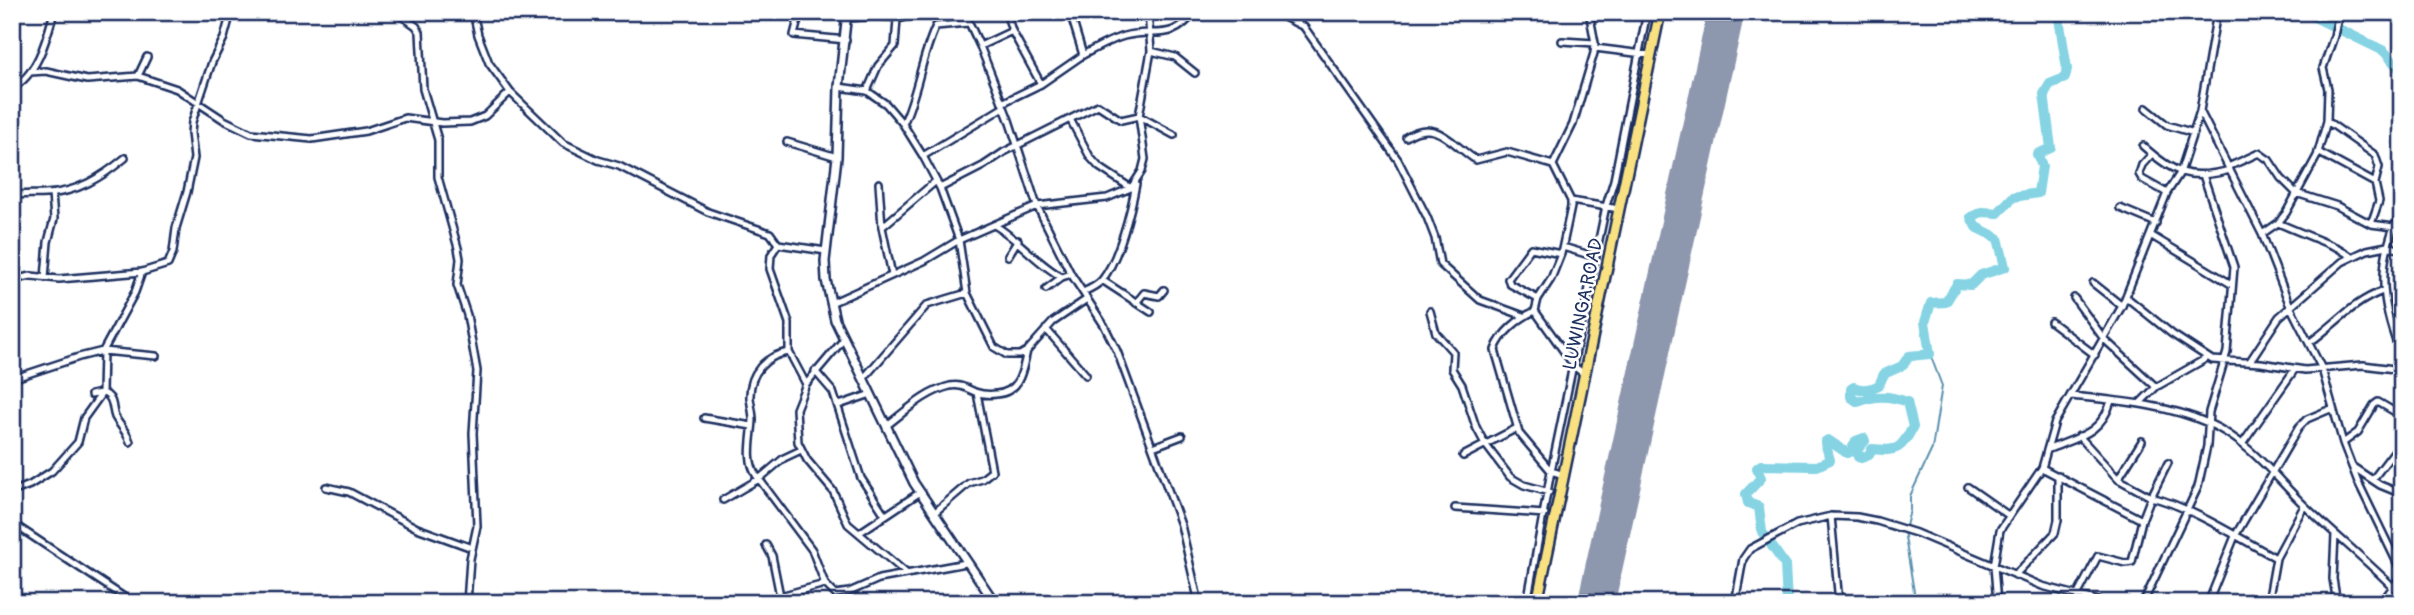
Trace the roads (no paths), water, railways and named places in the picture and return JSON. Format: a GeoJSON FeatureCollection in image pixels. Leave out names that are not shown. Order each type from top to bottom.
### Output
{"type":"FeatureCollection","features":[{"type":"Feature","properties":{"kind":"highway","name":"LUWINGA ROAD"},"geometry":{"type":"LineString","coordinates":[[1537,603],[1660,12]]}},
{"type":"Feature","properties":{"kind":"street"},"geometry":{"type":"LineString","coordinates":[[12,88],[30,72],[43,47],[54,12]]}},
{"type":"Feature","properties":{"kind":"street"},"geometry":{"type":"LineString","coordinates":[[12,280],[31,276],[59,279],[142,272],[166,265],[173,252],[176,228],[194,158],[191,128],[231,12]]}},
{"type":"Feature","properties":{"kind":"street"},"geometry":{"type":"LineString","coordinates":[[396,12],[420,32],[423,89],[438,139],[439,177],[459,252],[457,285],[467,315],[477,371],[473,442],[478,519],[472,548],[467,603]]}},
{"type":"Feature","properties":{"kind":"street"},"geometry":{"type":"LineString","coordinates":[[473,12],[484,55],[510,92],[542,125],[572,148],[620,166],[708,212],[770,233],[778,243],[826,251]]}},
{"type":"Feature","properties":{"kind":"street"},"geometry":{"type":"LineString","coordinates":[[800,12],[794,35],[846,40]]}},
{"type":"Feature","properties":{"kind":"street"},"geometry":{"type":"LineString","coordinates":[[906,12],[903,18],[897,19],[848,15],[839,87],[837,157],[825,271],[831,303],[844,339],[897,452],[919,492],[995,603]]}},
{"type":"Feature","properties":{"kind":"street"},"geometry":{"type":"LineString","coordinates":[[964,12],[1003,105],[1037,206],[1071,274],[1118,351],[1181,525],[1199,603]]}},
{"type":"Feature","properties":{"kind":"street"},"geometry":{"type":"LineString","coordinates":[[1006,12],[1012,32],[1041,84]]}},
{"type":"Feature","properties":{"kind":"street"},"geometry":{"type":"LineString","coordinates":[[1070,12],[1083,55]]}},
{"type":"Feature","properties":{"kind":"street"},"geometry":{"type":"LineString","coordinates":[[1083,292],[1102,280],[1129,218],[1133,186],[1145,159],[1139,116],[1151,51],[1148,12]]}},
{"type":"Feature","properties":{"kind":"street"},"geometry":{"type":"LineString","coordinates":[[923,156],[1041,84],[1083,55],[1124,36],[1151,32],[1172,33],[1180,29],[1195,12]]}},
{"type":"Feature","properties":{"kind":"street"},"geometry":{"type":"LineString","coordinates":[[1274,12],[1304,27],[1398,160],[1427,217],[1440,264],[1480,300],[1524,316]]}},
{"type":"Feature","properties":{"kind":"street"},"geometry":{"type":"LineString","coordinates":[[1553,165],[1573,124],[1595,46],[1589,12]]}},
{"type":"Feature","properties":{"kind":"street"},"geometry":{"type":"LineString","coordinates":[[1527,603],[1647,12]]}},
{"type":"Feature","properties":{"kind":"street"},"geometry":{"type":"LineString","coordinates":[[1997,603],[1994,566],[2000,530],[2042,468],[2055,422],[2122,306],[2167,193],[2180,173],[2200,111],[2217,12]]}},
{"type":"Feature","properties":{"kind":"street"},"geometry":{"type":"LineString","coordinates":[[2262,234],[2278,223],[2286,213],[2318,152],[2327,121],[2328,89],[2323,68],[2339,12]]}},
{"type":"Feature","properties":{"kind":"street"},"geometry":{"type":"LineString","coordinates":[[867,91],[878,66],[895,46],[897,19]]}},
{"type":"Feature","properties":{"kind":"street"},"geometry":{"type":"LineString","coordinates":[[903,124],[936,26],[968,23]]}},
{"type":"Feature","properties":{"kind":"street"},"geometry":{"type":"LineString","coordinates":[[980,46],[1012,32]]}},
{"type":"Feature","properties":{"kind":"street"},"geometry":{"type":"LineString","coordinates":[[1562,41],[1651,55]]}},
{"type":"Feature","properties":{"kind":"street"},"geometry":{"type":"LineString","coordinates":[[1151,51],[1175,57],[1195,73]]}},
{"type":"Feature","properties":{"kind":"street"},"geometry":{"type":"LineString","coordinates":[[138,76],[147,57]]}},
{"type":"Feature","properties":{"kind":"street"},"geometry":{"type":"LineString","coordinates":[[30,72],[46,71],[87,80],[138,76],[177,89],[225,120],[251,133],[317,139],[366,131],[405,118],[455,124],[481,119],[510,92]]}},
{"type":"Feature","properties":{"kind":"street"},"geometry":{"type":"LineString","coordinates":[[839,87],[867,91],[886,104],[903,124],[923,156],[940,188],[959,240],[967,293],[994,347],[1007,355],[1020,355],[1071,308],[1087,299]]}},
{"type":"Feature","properties":{"kind":"street"},"geometry":{"type":"LineString","coordinates":[[940,188],[1017,145],[1098,105],[1121,120],[1139,116],[1174,135]]}},
{"type":"Feature","properties":{"kind":"street"},"geometry":{"type":"LineString","coordinates":[[2146,108],[2167,125],[2194,133]]}},
{"type":"Feature","properties":{"kind":"street"},"geometry":{"type":"LineString","coordinates":[[2200,111],[2262,234],[2290,306],[2322,369],[2352,467],[2402,574],[2381,603]]}},
{"type":"Feature","properties":{"kind":"street"},"geometry":{"type":"LineString","coordinates":[[1070,119],[1090,157],[1099,167],[1133,186]]}},
{"type":"Feature","properties":{"kind":"street"},"geometry":{"type":"LineString","coordinates":[[2327,121],[2375,155],[2378,167],[2375,183],[2379,201],[2371,224]]}},
{"type":"Feature","properties":{"kind":"street"},"geometry":{"type":"LineString","coordinates":[[1406,136],[1426,129],[1456,144],[1476,160],[1507,152],[1553,165],[1571,201],[1561,254],[1551,279],[1538,299],[1535,311],[1575,367],[1585,375]]}},
{"type":"Feature","properties":{"kind":"street"},"geometry":{"type":"LineString","coordinates":[[1623,136],[1634,140]]}},
{"type":"Feature","properties":{"kind":"street"},"geometry":{"type":"LineString","coordinates":[[787,142],[837,157]]}},
{"type":"Feature","properties":{"kind":"street"},"geometry":{"type":"LineString","coordinates":[[2143,146],[2167,167],[2180,173],[2203,175],[2229,169],[2259,153],[2265,155],[2281,178],[2297,193],[2337,206],[2371,224],[2394,227]]}},
{"type":"Feature","properties":{"kind":"street"},"geometry":{"type":"LineString","coordinates":[[1620,149],[1631,153]]}},
{"type":"Feature","properties":{"kind":"street"},"geometry":{"type":"LineString","coordinates":[[2318,152],[2375,183]]}},
{"type":"Feature","properties":{"kind":"street"},"geometry":{"type":"LineString","coordinates":[[2152,154],[2142,165],[2139,174],[2142,179],[2167,193]]}},
{"type":"Feature","properties":{"kind":"street"},"geometry":{"type":"LineString","coordinates":[[12,196],[52,194],[91,183],[125,158]]}},
{"type":"Feature","properties":{"kind":"street"},"geometry":{"type":"LineString","coordinates":[[2143,603],[2198,488],[2205,462],[2207,422],[2212,396],[2224,361],[2229,331],[2234,267],[2203,175]]}},
{"type":"Feature","properties":{"kind":"street"},"geometry":{"type":"LineString","coordinates":[[1614,180],[1625,181]]}},
{"type":"Feature","properties":{"kind":"street"},"geometry":{"type":"LineString","coordinates":[[882,228],[936,181]]}},
{"type":"Feature","properties":{"kind":"street"},"geometry":{"type":"LineString","coordinates":[[879,183],[882,228],[892,275]]}},
{"type":"Feature","properties":{"kind":"street"},"geometry":{"type":"LineString","coordinates":[[831,303],[924,261],[959,240],[1037,206],[1107,198],[1133,186]]}},
{"type":"Feature","properties":{"kind":"street"},"geometry":{"type":"LineString","coordinates":[[45,278],[48,242],[54,219],[52,194]]}},
{"type":"Feature","properties":{"kind":"street"},"geometry":{"type":"LineString","coordinates":[[1571,201],[1619,209]]}},
{"type":"Feature","properties":{"kind":"street"},"geometry":{"type":"LineString","coordinates":[[2120,208],[2156,223]]}},
{"type":"Feature","properties":{"kind":"street"},"geometry":{"type":"LineString","coordinates":[[2402,212],[2387,246],[2383,291],[2402,357]]}},
{"type":"Feature","properties":{"kind":"street"},"geometry":{"type":"LineString","coordinates":[[2278,223],[2339,248],[2352,257]]}},
{"type":"Feature","properties":{"kind":"street"},"geometry":{"type":"LineString","coordinates":[[994,225],[1018,240],[1047,268],[1062,277]]}},
{"type":"Feature","properties":{"kind":"street"},"geometry":{"type":"LineString","coordinates":[[1601,236],[1614,237]]}},
{"type":"Feature","properties":{"kind":"street"},"geometry":{"type":"LineString","coordinates":[[2152,236],[2231,284]]}},
{"type":"Feature","properties":{"kind":"street"},"geometry":{"type":"LineString","coordinates":[[1007,256],[1018,240]]}},
{"type":"Feature","properties":{"kind":"street"},"geometry":{"type":"LineString","coordinates":[[778,243],[771,255],[770,269],[789,323],[789,352],[806,384]]}},
{"type":"Feature","properties":{"kind":"street"},"geometry":{"type":"LineString","coordinates":[[2250,361],[2271,327],[2290,306],[2342,262],[2367,250],[2387,246],[2402,250]]}},
{"type":"Feature","properties":{"kind":"street"},"geometry":{"type":"LineString","coordinates":[[1563,247],[1596,257]]}},
{"type":"Feature","properties":{"kind":"street"},"geometry":{"type":"LineString","coordinates":[[1538,299],[1510,284],[1508,279],[1531,248],[1561,254]]}},
{"type":"Feature","properties":{"kind":"street"},"geometry":{"type":"LineString","coordinates":[[12,492],[30,485],[52,471],[69,454],[80,435],[84,418],[102,393],[103,351],[135,292],[142,272]]}},
{"type":"Feature","properties":{"kind":"street"},"geometry":{"type":"LineString","coordinates":[[1046,289],[1071,274]]}},
{"type":"Feature","properties":{"kind":"street"},"geometry":{"type":"LineString","coordinates":[[1593,274],[1604,280]]}},
{"type":"Feature","properties":{"kind":"street"},"geometry":{"type":"LineString","coordinates":[[1102,280],[1151,312]]}},
{"type":"Feature","properties":{"kind":"street"},"geometry":{"type":"LineString","coordinates":[[2093,283],[2122,306]]}},
{"type":"Feature","properties":{"kind":"street"},"geometry":{"type":"LineString","coordinates":[[1591,285],[1602,291]]}},
{"type":"Feature","properties":{"kind":"street"},"geometry":{"type":"LineString","coordinates":[[1136,303],[1144,293],[1159,296],[1164,290]]}},
{"type":"Feature","properties":{"kind":"street"},"geometry":{"type":"LineString","coordinates":[[2309,343],[2355,304],[2383,291]]}},
{"type":"Feature","properties":{"kind":"street"},"geometry":{"type":"LineString","coordinates":[[864,378],[927,305],[967,293]]}},
{"type":"Feature","properties":{"kind":"street"},"geometry":{"type":"LineString","coordinates":[[2126,297],[2207,358],[2250,361],[2295,369],[2363,365],[2402,370]]}},
{"type":"Feature","properties":{"kind":"street"},"geometry":{"type":"LineString","coordinates":[[2074,298],[2104,339],[2156,387]]}},
{"type":"Feature","properties":{"kind":"street"},"geometry":{"type":"LineString","coordinates":[[1430,311],[1436,332],[1453,352],[1452,369],[1462,384],[1476,427],[1485,444],[1510,477],[1524,485],[1549,492]]}},
{"type":"Feature","properties":{"kind":"street"},"geometry":{"type":"LineString","coordinates":[[1535,311],[1524,316],[1503,337],[1495,350],[1522,439],[1552,471],[1564,475]]}},
{"type":"Feature","properties":{"kind":"street"},"geometry":{"type":"LineString","coordinates":[[1584,320],[1594,331]]}},
{"type":"Feature","properties":{"kind":"street"},"geometry":{"type":"LineString","coordinates":[[2051,322],[2095,355]]}},
{"type":"Feature","properties":{"kind":"street"},"geometry":{"type":"LineString","coordinates":[[1046,329],[1086,374]]}},
{"type":"Feature","properties":{"kind":"street"},"geometry":{"type":"LineString","coordinates":[[844,339],[806,384],[796,415],[801,450],[833,491],[848,524],[906,573]]}},
{"type":"Feature","properties":{"kind":"street"},"geometry":{"type":"LineString","coordinates":[[12,379],[103,351],[156,356]]}},
{"type":"Feature","properties":{"kind":"street"},"geometry":{"type":"LineString","coordinates":[[886,426],[935,390],[954,385],[965,386],[977,393],[1005,394],[1015,388],[1027,351]]}},
{"type":"Feature","properties":{"kind":"street"},"geometry":{"type":"LineString","coordinates":[[789,352],[768,358],[754,377],[750,398],[750,463],[812,550],[825,584],[835,594],[842,594],[870,582],[966,563]]}},
{"type":"Feature","properties":{"kind":"street"},"geometry":{"type":"LineString","coordinates":[[2140,403],[2156,387],[2207,358]]}},
{"type":"Feature","properties":{"kind":"street"},"geometry":{"type":"LineString","coordinates":[[2243,443],[2295,369]]}},
{"type":"Feature","properties":{"kind":"street"},"geometry":{"type":"LineString","coordinates":[[815,371],[830,386],[839,404],[849,448],[861,478],[885,515]]}},
{"type":"Feature","properties":{"kind":"street"},"geometry":{"type":"LineString","coordinates":[[934,513],[969,483],[982,479],[992,471],[977,393]]}},
{"type":"Feature","properties":{"kind":"street"},"geometry":{"type":"LineString","coordinates":[[90,395],[107,394],[115,417],[130,442]]}},
{"type":"Feature","properties":{"kind":"street"},"geometry":{"type":"LineString","coordinates":[[839,404],[871,394]]}},
{"type":"Feature","properties":{"kind":"street"},"geometry":{"type":"LineString","coordinates":[[2071,396],[2140,403],[2181,413],[2207,422],[2243,443],[2304,506],[2393,587]]}},
{"type":"Feature","properties":{"kind":"street"},"geometry":{"type":"LineString","coordinates":[[2048,450],[2080,436],[2103,421],[2111,401]]}},
{"type":"Feature","properties":{"kind":"street"},"geometry":{"type":"LineString","coordinates":[[2343,443],[2358,432],[2378,402],[2402,416]]}},
{"type":"Feature","properties":{"kind":"street"},"geometry":{"type":"LineString","coordinates":[[2208,603],[2235,536],[2303,422],[2333,408]]}},
{"type":"Feature","properties":{"kind":"street"},"geometry":{"type":"LineString","coordinates":[[704,418],[752,426]]}},
{"type":"Feature","properties":{"kind":"street"},"geometry":{"type":"LineString","coordinates":[[1463,456],[1517,428]]}},
{"type":"Feature","properties":{"kind":"street"},"geometry":{"type":"LineString","coordinates":[[1153,447],[1182,436]]}},
{"type":"Feature","properties":{"kind":"street"},"geometry":{"type":"LineString","coordinates":[[2080,436],[2118,480],[2188,512],[2276,558]]}},
{"type":"Feature","properties":{"kind":"street"},"geometry":{"type":"LineString","coordinates":[[2373,480],[2402,440]]}},
{"type":"Feature","properties":{"kind":"street"},"geometry":{"type":"LineString","coordinates":[[2118,480],[2142,441]]}},
{"type":"Feature","properties":{"kind":"street"},"geometry":{"type":"LineString","coordinates":[[723,500],[759,479],[784,458],[801,450]]}},
{"type":"Feature","properties":{"kind":"street"},"geometry":{"type":"LineString","coordinates":[[2098,556],[2132,562],[2141,520],[2168,464]]}},
{"type":"Feature","properties":{"kind":"street"},"geometry":{"type":"LineString","coordinates":[[2352,467],[2402,494]]}},
{"type":"Feature","properties":{"kind":"street"},"geometry":{"type":"LineString","coordinates":[[2042,468],[2141,520]]}},
{"type":"Feature","properties":{"kind":"street"},"geometry":{"type":"LineString","coordinates":[[2015,575],[2055,533],[2058,520],[2058,475]]}},
{"type":"Feature","properties":{"kind":"street"},"geometry":{"type":"LineString","coordinates":[[326,487],[349,492],[417,528],[472,548]]}},
{"type":"Feature","properties":{"kind":"street"},"geometry":{"type":"LineString","coordinates":[[1968,487],[2008,515]]}},
{"type":"Feature","properties":{"kind":"street"},"geometry":{"type":"LineString","coordinates":[[859,533],[919,492]]}},
{"type":"Feature","properties":{"kind":"street"},"geometry":{"type":"LineString","coordinates":[[2268,603],[2276,558],[2304,506]]}},
{"type":"Feature","properties":{"kind":"street"},"geometry":{"type":"LineString","coordinates":[[1455,508],[1545,514]]}},
{"type":"Feature","properties":{"kind":"street"},"geometry":{"type":"LineString","coordinates":[[1831,516],[1839,603]]}},
{"type":"Feature","properties":{"kind":"street"},"geometry":{"type":"LineString","coordinates":[[1735,603],[1744,555],[1767,539],[1805,522],[1831,516],[1857,517],[1907,530],[2066,594],[2108,603]]}},
{"type":"Feature","properties":{"kind":"street"},"geometry":{"type":"LineString","coordinates":[[12,523],[133,603]]}},
{"type":"Feature","properties":{"kind":"street"},"geometry":{"type":"LineString","coordinates":[[2335,534],[2333,579],[2337,603]]}},
{"type":"Feature","properties":{"kind":"street"},"geometry":{"type":"LineString","coordinates":[[766,545],[772,556],[780,596]]}},
{"type":"Feature","properties":{"kind":"street"},"geometry":{"type":"LineString","coordinates":[[2077,596],[2102,546]]}},
{"type":"Feature","properties":{"kind":"street"},"geometry":{"type":"LineString","coordinates":[[766,603],[780,596],[825,584]]}},
{"type":"Feature","properties":{"kind":"street"},"geometry":{"type":"LineString","coordinates":[[2066,594],[2068,603]]}},
{"type":"Feature","properties":{"kind":"street"},"geometry":{"type":"LineString","coordinates":[[355,603],[397,600],[442,603]]}},
{"type":"Feature","properties":{"kind":"waterway"},"geometry":{"type":"LineString","coordinates":[[1787,603],[1785,565],[1762,532],[1759,507],[1748,503],[1746,494],[1761,478],[1757,468],[1761,465],[1817,466],[1830,460],[1825,442],[1828,440],[1847,453],[1856,441],[1864,438],[1865,441],[1857,450],[1858,457],[1861,458],[1869,455],[1872,449],[1893,449],[1905,440],[1913,427],[1907,402],[1882,397],[1858,402],[1851,397],[1851,389],[1879,385],[1884,374],[1902,366],[1909,356],[1930,354],[1925,322],[1931,303],[1946,302],[1957,284],[1971,285],[1981,275],[2005,267],[1998,238],[1976,227],[1971,217],[1982,212],[1998,213],[2013,197],[2038,193],[2042,166],[2037,154],[2051,148],[2044,94],[2050,84],[2065,78],[2067,69],[2058,12]]}},
{"type":"Feature","properties":{"kind":"waterway"},"geometry":{"type":"LineString","coordinates":[[2304,12],[2384,51],[2402,72]]}},
{"type":"Feature","properties":{"kind":"waterway"},"geometry":{"type":"LineString","coordinates":[[1906,526],[1910,496],[1932,449],[1942,386],[1930,354]]}},
{"type":"Feature","properties":{"kind":"waterway"},"geometry":{"type":"LineString","coordinates":[[1904,531],[1914,592],[1913,603]]}}]}
